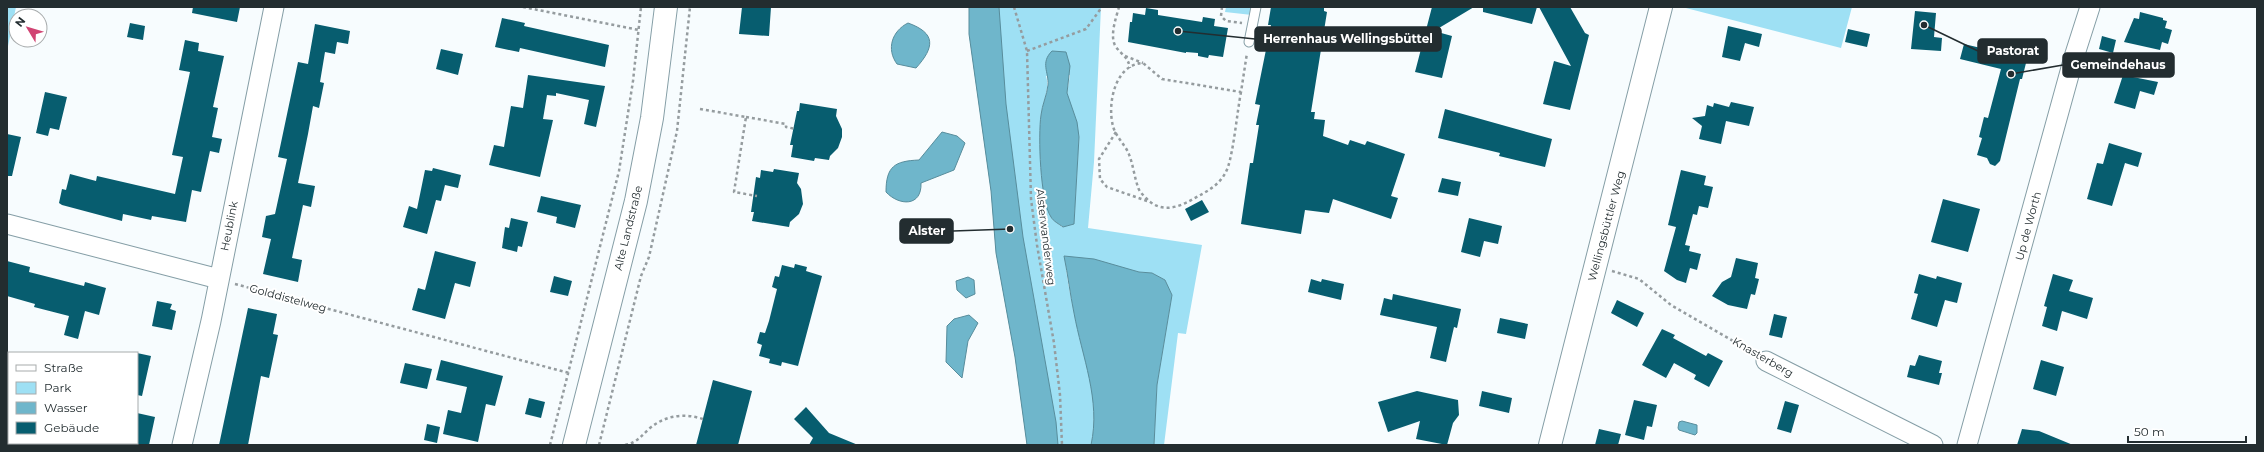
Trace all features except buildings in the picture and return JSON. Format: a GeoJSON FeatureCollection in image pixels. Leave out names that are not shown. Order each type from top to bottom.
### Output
{"type":"FeatureCollection","features":[{"type":"Feature","properties":{"kind":"main road","name":"Alte Landstraße"},"geometry":{"type":"LineString","coordinates":[[574,445],[636,201],[652,118],[666,7]]}},
{"type":"Feature","properties":{"kind":"main road","name":"Wellingsbüttler Weg"},"geometry":{"type":"LineString","coordinates":[[1550,445],[1661,7]]}},
{"type":"Feature","properties":{"kind":"street","name":"Heublink"},"geometry":{"type":"LineString","coordinates":[[182,445],[219,280],[274,7]]}},
{"type":"Feature","properties":{"kind":"street","name":"Up de Worth"},"geometry":{"type":"LineString","coordinates":[[1967,445],[2090,7]]}},
{"type":"Feature","properties":{"kind":"street"},"geometry":{"type":"LineString","coordinates":[[7,224],[219,280]]}},
{"type":"Feature","properties":{"kind":"street","name":"Knasterberg"},"geometry":{"type":"LineString","coordinates":[[1766,361],[1933,445]]}},
{"type":"Feature","properties":{"kind":"lane"},"geometry":{"type":"LineString","coordinates":[[1249,42],[1256,7]]}},
{"type":"Feature","properties":{"kind":"path"},"geometry":{"type":"LineString","coordinates":[[524,7],[639,30]]}},
{"type":"Feature","properties":{"kind":"path"},"geometry":{"type":"LineString","coordinates":[[550,445],[619,171],[632,88],[641,7]]}},
{"type":"Feature","properties":{"kind":"path"},"geometry":{"type":"LineString","coordinates":[[599,445],[641,276],[649,257],[677,131],[690,7]]}},
{"type":"Feature","properties":{"kind":"path","name":"Alsterwanderweg"},"geometry":{"type":"LineString","coordinates":[[1014,7],[1027,51],[1031,199],[1057,365],[1062,445]]}},
{"type":"Feature","properties":{"kind":"path"},"geometry":{"type":"LineString","coordinates":[[1027,51],[1086,29],[1102,7]]}},
{"type":"Feature","properties":{"kind":"path"},"geometry":{"type":"LineString","coordinates":[[1119,7],[1113,40],[1116,47],[1125,56],[1130,68]]}},
{"type":"Feature","properties":{"kind":"path"},"geometry":{"type":"LineString","coordinates":[[1222,7],[1221,16],[1226,21],[1252,24]]}},
{"type":"Feature","properties":{"kind":"path"},"geometry":{"type":"LineString","coordinates":[[1125,56],[1143,63],[1162,79],[1241,92]]}},
{"type":"Feature","properties":{"kind":"path"},"geometry":{"type":"LineString","coordinates":[[1116,132],[1099,159],[1100,179],[1107,187],[1164,208],[1179,207],[1213,188],[1221,180],[1228,167],[1246,61]]}},
{"type":"Feature","properties":{"kind":"path"},"geometry":{"type":"LineString","coordinates":[[1143,63],[1130,68],[1120,77],[1114,89],[1111,111],[1116,132],[1128,153],[1138,189],[1150,203]]}},
{"type":"Feature","properties":{"kind":"path"},"geometry":{"type":"LineString","coordinates":[[700,109],[786,124],[786,127],[796,129]]}},
{"type":"Feature","properties":{"kind":"path"},"geometry":{"type":"LineString","coordinates":[[746,117],[734,192],[757,196]]}},
{"type":"Feature","properties":{"kind":"path","name":"Knasterberg"},"geometry":{"type":"LineString","coordinates":[[1596,266],[1639,279],[1671,305],[1724,334],[1766,361]]}},
{"type":"Feature","properties":{"kind":"path","name":"Golddistelweg"},"geometry":{"type":"LineString","coordinates":[[219,280],[569,372]]}},
{"type":"Feature","properties":{"kind":"path"},"geometry":{"type":"LineString","coordinates":[[625,445],[637,440],[650,428],[666,418],[687,415],[703,419]]}},
{"type":"Feature","properties":{"kind":"green space"},"geometry":{"type":"Polygon","coordinates":[[[7,7],[16,7],[8,8],[7,51],[7,7]]]}},
{"type":"Feature","properties":{"kind":"green space"},"geometry":{"type":"Polygon","coordinates":[[[969,7],[1101,7],[1094,162],[1088,228],[1202,245],[1186,334],[1178,333],[1164,445],[1154,445],[1157,385],[1172,295],[1165,280],[1152,273],[1139,272],[1065,256],[1072,303],[1084,351],[1093,398],[1094,422],[1091,445],[1027,445],[1015,357],[996,253],[991,191],[969,34],[969,7]],[[1070,75],[1046,76],[1047,90],[1040,124],[1042,182],[1047,209],[1051,217],[1062,227],[1074,224],[1079,137],[1067,93],[1070,75]]]}},
{"type":"Feature","properties":{"kind":"green space"},"geometry":{"type":"Polygon","coordinates":[[[1226,7],[1253,7],[1252,15],[1225,12],[1226,7]]]}},
{"type":"Feature","properties":{"kind":"green space"},"geometry":{"type":"Polygon","coordinates":[[[1682,7],[1852,7],[1841,48],[1682,7]]]}},
{"type":"Feature","properties":{"kind":"water"},"geometry":{"type":"Polygon","coordinates":[[[969,7],[999,7],[1006,104],[1023,237],[1056,422],[1058,445],[1027,445],[1015,357],[996,253],[991,191],[969,34],[969,7]]]}},
{"type":"Feature","properties":{"kind":"water"},"geometry":{"type":"Polygon","coordinates":[[[908,23],[924,31],[930,41],[927,54],[916,68],[897,64],[891,47],[892,41],[898,31],[902,26],[908,23]]]}},
{"type":"Feature","properties":{"kind":"water"},"geometry":{"type":"Polygon","coordinates":[[[1052,51],[1066,52],[1070,66],[1067,93],[1077,122],[1079,137],[1074,224],[1063,227],[1052,218],[1047,209],[1042,183],[1040,152],[1040,124],[1048,85],[1046,60],[1052,51]]]}},
{"type":"Feature","properties":{"kind":"water"},"geometry":{"type":"Polygon","coordinates":[[[942,132],[957,136],[965,143],[954,170],[921,183],[918,196],[914,200],[903,202],[891,197],[886,192],[886,183],[890,171],[898,164],[919,160],[942,132]]]}},
{"type":"Feature","properties":{"kind":"water"},"geometry":{"type":"Polygon","coordinates":[[[1064,256],[1094,259],[1139,272],[1152,273],[1165,280],[1172,295],[1157,385],[1154,445],[1091,445],[1094,412],[1092,395],[1077,329],[1064,256]]]}},
{"type":"Feature","properties":{"kind":"water"},"geometry":{"type":"Polygon","coordinates":[[[968,277],[974,280],[975,294],[966,298],[957,290],[956,281],[968,277]]]}},
{"type":"Feature","properties":{"kind":"water"},"geometry":{"type":"Polygon","coordinates":[[[969,315],[978,323],[968,341],[962,378],[946,362],[947,326],[954,319],[969,315]]]}},
{"type":"Feature","properties":{"kind":"water"},"geometry":{"type":"Polygon","coordinates":[[[1682,421],[1697,425],[1697,433],[1695,435],[1679,430],[1679,422],[1682,421]]]}},
{"type":"Feature","properties":{"kind":"place","name":"Pastorat"},"geometry":{"type":"Point","coordinates":[1924,25]}},
{"type":"Feature","properties":{"kind":"place","name":"Herrenhaus Wellingsbüttel"},"geometry":{"type":"Point","coordinates":[1178,31]}},
{"type":"Feature","properties":{"kind":"place","name":"Gemeindehaus"},"geometry":{"type":"Point","coordinates":[2011,74]}},
{"type":"Feature","properties":{"kind":"place","name":"Alster"},"geometry":{"type":"Point","coordinates":[1010,229]}}]}
